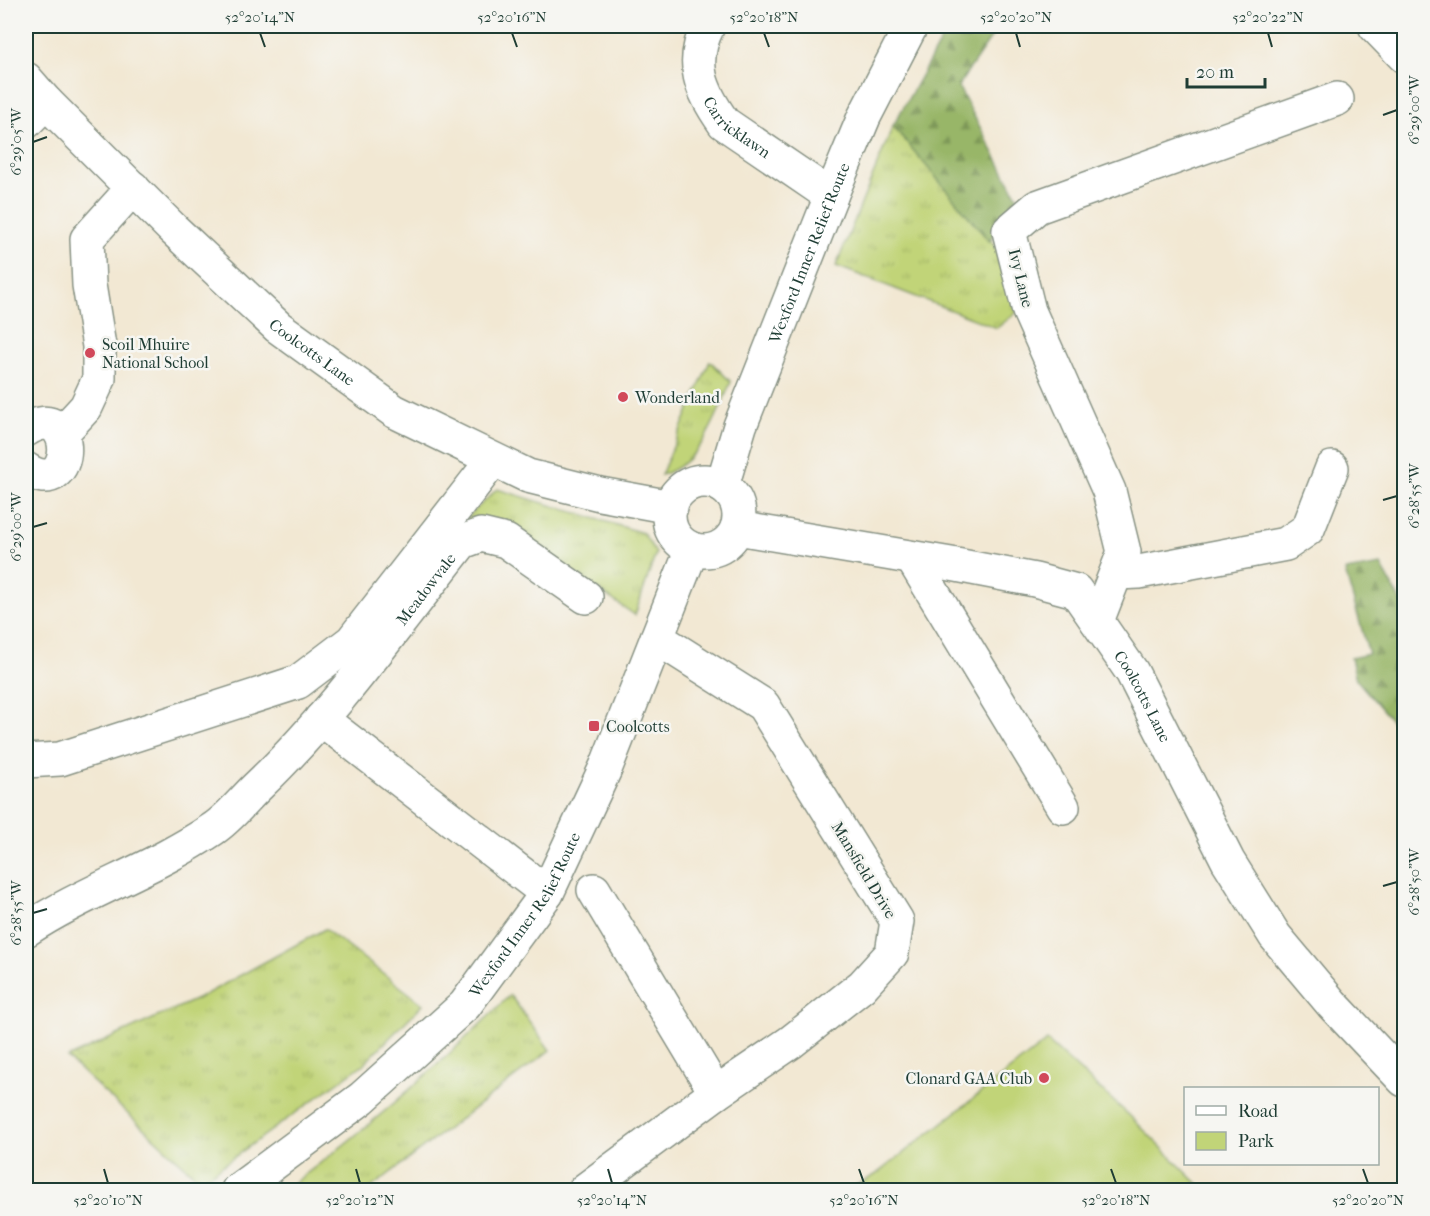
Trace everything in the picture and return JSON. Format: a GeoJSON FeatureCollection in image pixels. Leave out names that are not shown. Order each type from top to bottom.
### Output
{"type":"FeatureCollection","features":[{"type":"Feature","properties":{"kind":"street","name":"Carricklawn"},"geometry":{"type":"LineString","coordinates":[[708,26],[700,49],[698,68],[706,98],[724,123],[831,196]]}},
{"type":"Feature","properties":{"kind":"street","name":"Wexford Inner Relief Route"},"geometry":{"type":"LineString","coordinates":[[722,486],[740,426],[831,196],[864,117],[910,26]]}},
{"type":"Feature","properties":{"kind":"street"},"geometry":{"type":"LineString","coordinates":[[1381,28],[1404,56]]}},
{"type":"Feature","properties":{"kind":"street","name":"Ivy Lane"},"geometry":{"type":"LineString","coordinates":[[1097,621],[1124,552],[1109,491],[1029,311],[1009,231],[1037,207],[1337,99]]}},
{"type":"Feature","properties":{"kind":"street","name":"Coolcotts Lane"},"geometry":{"type":"LineString","coordinates":[[32,101],[133,188],[238,290],[316,356],[394,411],[528,476],[600,494],[671,507]]}},
{"type":"Feature","properties":{"kind":"street"},"geometry":{"type":"LineString","coordinates":[[61,434],[86,407],[99,379],[99,346],[89,285],[87,238],[133,188]]}},
{"type":"Feature","properties":{"kind":"street"},"geometry":{"type":"LineString","coordinates":[[26,430],[39,424],[48,425],[61,434],[67,450],[61,465],[48,474],[31,473],[26,469]]}},
{"type":"Feature","properties":{"kind":"street"},"geometry":{"type":"LineString","coordinates":[[26,760],[60,759],[298,682],[352,640],[493,460]]}},
{"type":"Feature","properties":{"kind":"street"},"geometry":{"type":"LineString","coordinates":[[1117,573],[1139,572],[1286,544],[1308,529],[1332,468]]}},
{"type":"Feature","properties":{"kind":"street"},"geometry":{"type":"LineString","coordinates":[[702,481],[722,486],[737,504],[737,528],[723,545],[702,551],[692,549],[683,543],[672,527],[671,507],[682,489],[691,484],[702,481]]}},
{"type":"Feature","properties":{"kind":"street","name":"Coolcotts Lane"},"geometry":{"type":"LineString","coordinates":[[737,528],[1035,580],[1076,591],[1132,672],[1228,861],[1275,936],[1332,1004],[1404,1080]]}},
{"type":"Feature","properties":{"kind":"street","name":"Meadowvale"},"geometry":{"type":"LineString","coordinates":[[26,930],[48,915],[134,874],[215,828],[273,772],[321,720],[462,542],[481,535],[506,541],[586,597]]}},
{"type":"Feature","properties":{"kind":"street","name":"Wexford Inner Relief Route"},"geometry":{"type":"LineString","coordinates":[[238,1191],[362,1098],[465,1005],[547,893],[606,767],[692,549]]}},
{"type":"Feature","properties":{"kind":"street"},"geometry":{"type":"LineString","coordinates":[[912,558],[1063,807]]}},
{"type":"Feature","properties":{"kind":"street","name":"Mansfield Drive"},"geometry":{"type":"LineString","coordinates":[[585,1191],[716,1093],[792,1042],[862,986],[892,952],[897,921],[763,705],[657,638]]}},
{"type":"Feature","properties":{"kind":"street"},"geometry":{"type":"LineString","coordinates":[[321,720],[547,893]]}},
{"type":"Feature","properties":{"kind":"street"},"geometry":{"type":"LineString","coordinates":[[594,890],[716,1093]]}},
{"type":"Feature","properties":{"kind":"green space"},"geometry":{"type":"Polygon","coordinates":[[[949,26],[999,26],[958,86],[1020,202],[989,241],[893,126],[949,26]]]}},
{"type":"Feature","properties":{"kind":"green space"},"geometry":{"type":"Polygon","coordinates":[[[893,126],[1000,251],[1017,312],[997,328],[836,266],[893,126]]]}},
{"type":"Feature","properties":{"kind":"green space"},"geometry":{"type":"Polygon","coordinates":[[[710,361],[731,382],[713,424],[697,450],[687,460],[661,475],[710,361]]]}},
{"type":"Feature","properties":{"kind":"green space"},"geometry":{"type":"Polygon","coordinates":[[[497,489],[643,533],[656,553],[635,615],[510,529],[456,528],[497,489]]]}},
{"type":"Feature","properties":{"kind":"green space"},"geometry":{"type":"Polygon","coordinates":[[[1381,565],[1404,607],[1404,735],[1356,679],[1351,658],[1369,654],[1345,571],[1381,565]]]}},
{"type":"Feature","properties":{"kind":"green space"},"geometry":{"type":"Polygon","coordinates":[[[325,929],[423,1004],[365,1063],[201,1181],[67,1058],[199,998],[325,929]]]}},
{"type":"Feature","properties":{"kind":"green space"},"geometry":{"type":"Polygon","coordinates":[[[510,995],[550,1050],[368,1190],[284,1190],[344,1145],[401,1097],[510,995]]]}},
{"type":"Feature","properties":{"kind":"green space","name":"Clonard GAA Club"},"geometry":{"type":"Polygon","coordinates":[[[1047,1041],[1130,1116],[1204,1190],[848,1190],[875,1175],[1047,1041]]]}},
{"type":"Feature","properties":{"kind":"place","name":"Scoil Mhuire National School"},"geometry":{"type":"Point","coordinates":[90,353]}},
{"type":"Feature","properties":{"kind":"place","name":"Wonderland"},"geometry":{"type":"Point","coordinates":[623,397]}},
{"type":"Feature","properties":{"kind":"place","name":"Coolcotts"},"geometry":{"type":"Point","coordinates":[594,726]}},
{"type":"Feature","properties":{"kind":"place","name":"Clonard GAA Club"},"geometry":{"type":"Point","coordinates":[1044,1078]}}]}
